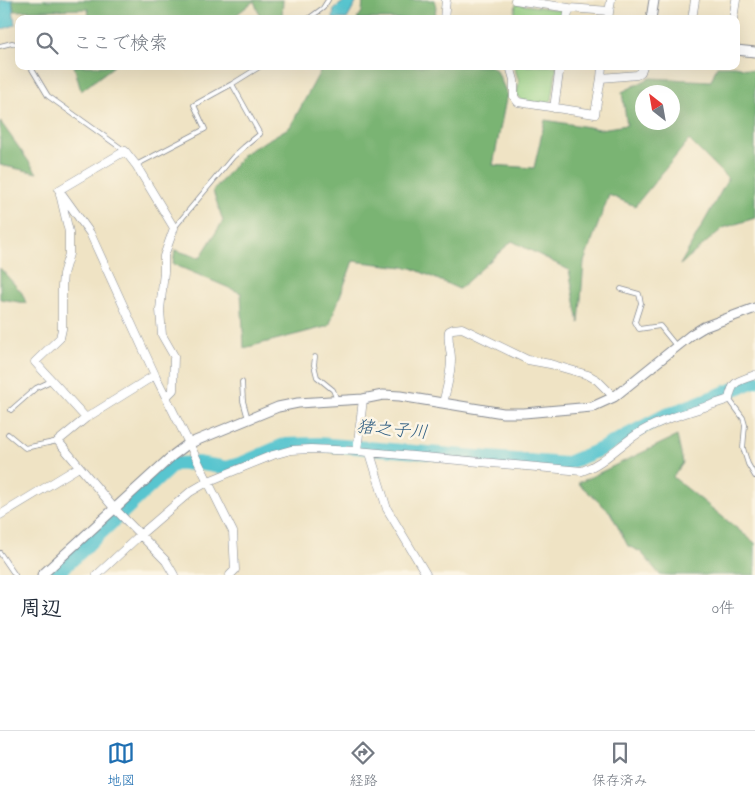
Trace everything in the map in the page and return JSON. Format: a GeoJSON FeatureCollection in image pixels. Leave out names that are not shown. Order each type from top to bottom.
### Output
{"type":"FeatureCollection","features":[{"type":"Feature","properties":{"kind":"street"},"geometry":{"type":"LineString","coordinates":[[444,15],[446,0]]}},
{"type":"Feature","properties":{"kind":"street"},"geometry":{"type":"LineString","coordinates":[[515,0],[609,15],[611,0]]}},
{"type":"Feature","properties":{"kind":"street"},"geometry":{"type":"LineString","coordinates":[[652,15],[654,0]]}},
{"type":"Feature","properties":{"kind":"street"},"geometry":{"type":"LineString","coordinates":[[693,15],[695,0]]}},
{"type":"Feature","properties":{"kind":"street"},"geometry":{"type":"LineString","coordinates":[[734,15],[736,0]]}},
{"type":"Feature","properties":{"kind":"street"},"geometry":{"type":"LineString","coordinates":[[568,15],[569,8]]}},
{"type":"Feature","properties":{"kind":"street"},"geometry":{"type":"LineString","coordinates":[[740,50],[755,52]]}},
{"type":"Feature","properties":{"kind":"street"},"geometry":{"type":"LineString","coordinates":[[511,70],[514,80],[514,97],[518,102],[595,114],[602,70]]}},
{"type":"Feature","properties":{"kind":"street"},"geometry":{"type":"LineString","coordinates":[[554,108],[559,70]]}},
{"type":"Feature","properties":{"kind":"street"},"geometry":{"type":"LineString","coordinates":[[601,78],[637,75],[642,70]]}},
{"type":"Feature","properties":{"kind":"street"},"geometry":{"type":"LineString","coordinates":[[59,190],[125,151],[174,228],[164,256],[160,310],[162,335],[174,356],[173,390],[166,396]]}},
{"type":"Feature","properties":{"kind":"street"},"geometry":{"type":"LineString","coordinates":[[59,190],[90,233],[155,376],[234,532],[235,570],[230,575]]}},
{"type":"Feature","properties":{"kind":"street"},"geometry":{"type":"LineString","coordinates":[[59,190],[69,232],[69,254],[62,286],[62,329],[60,338],[35,362],[86,418]]}},
{"type":"Feature","properties":{"kind":"street"},"geometry":{"type":"LineString","coordinates":[[42,575],[118,512],[172,456],[188,444],[278,407],[298,402],[363,399],[383,395],[503,412],[524,413],[592,407],[614,397],[691,335],[704,327],[755,308]]}},
{"type":"Feature","properties":{"kind":"street"},"geometry":{"type":"LineString","coordinates":[[444,403],[450,376],[449,331],[462,328],[528,360],[588,375],[597,380],[614,397]]}},
{"type":"Feature","properties":{"kind":"street"},"geometry":{"type":"LineString","coordinates":[[96,575],[140,534],[190,492],[209,481],[273,455],[291,450],[357,447],[370,453],[582,471],[594,467],[642,432],[730,393],[755,375]]}},
{"type":"Feature","properties":{"kind":"street"},"geometry":{"type":"LineString","coordinates":[[155,376],[86,418],[58,441],[118,512],[166,561],[174,575]]}},
{"type":"Feature","properties":{"kind":"street"},"geometry":{"type":"LineString","coordinates":[[357,447],[363,399]]}},
{"type":"Feature","properties":{"kind":"street"},"geometry":{"type":"LineString","coordinates":[[370,453],[386,509],[427,574]]}},
{"type":"Feature","properties":{"kind":"street"},"geometry":{"type":"LineString","coordinates":[[0,515],[79,467]]}},
{"type":"Feature","properties":{"kind":"lane"},"geometry":{"type":"LineString","coordinates":[[313,15],[323,8],[328,0]]}},
{"type":"Feature","properties":{"kind":"lane"},"geometry":{"type":"LineString","coordinates":[[0,46],[15,44]]}},
{"type":"Feature","properties":{"kind":"lane"},"geometry":{"type":"LineString","coordinates":[[32,70],[48,96],[125,151]]}},
{"type":"Feature","properties":{"kind":"lane"},"geometry":{"type":"LineString","coordinates":[[136,166],[205,128],[194,105],[255,70]]}},
{"type":"Feature","properties":{"kind":"lane"},"geometry":{"type":"LineString","coordinates":[[174,228],[233,157],[260,134],[232,84]]}},
{"type":"Feature","properties":{"kind":"lane"},"geometry":{"type":"LineString","coordinates":[[621,289],[639,294],[641,303],[635,322],[639,329],[660,326],[677,347]]}},
{"type":"Feature","properties":{"kind":"lane"},"geometry":{"type":"LineString","coordinates":[[315,357],[314,364],[317,377],[334,390],[336,400]]}},
{"type":"Feature","properties":{"kind":"lane"},"geometry":{"type":"LineString","coordinates":[[10,410],[36,388],[51,381]]}},
{"type":"Feature","properties":{"kind":"lane"},"geometry":{"type":"LineString","coordinates":[[242,382],[243,401],[248,419]]}},
{"type":"Feature","properties":{"kind":"lane"},"geometry":{"type":"LineString","coordinates":[[730,393],[743,418],[745,425],[743,448],[748,464],[755,476]]}},
{"type":"Feature","properties":{"kind":"lane"},"geometry":{"type":"LineString","coordinates":[[8,434],[24,448],[58,441]]}},
{"type":"Feature","properties":{"kind":"lane"},"geometry":{"type":"LineString","coordinates":[[0,553],[15,575]]}},
{"type":"Feature","properties":{"kind":"green space"},"geometry":{"type":"Polygon","coordinates":[[[12,0],[283,0],[282,15],[259,15],[254,1],[236,15],[89,15],[88,9],[14,11],[12,0]]]}},
{"type":"Feature","properties":{"kind":"green space"},"geometry":{"type":"Polygon","coordinates":[[[363,0],[434,0],[436,5],[435,15],[360,15],[363,0]]]}},
{"type":"Feature","properties":{"kind":"green space"},"geometry":{"type":"Polygon","coordinates":[[[516,4],[561,10],[565,15],[515,15],[516,4]]]}},
{"type":"Feature","properties":{"kind":"green space"},"geometry":{"type":"Polygon","coordinates":[[[740,67],[755,71],[755,218],[723,228],[680,265],[728,179],[689,140],[635,206],[609,195],[584,262],[579,323],[569,270],[512,241],[459,289],[412,268],[353,261],[329,326],[244,348],[241,293],[173,264],[175,250],[200,258],[223,221],[213,191],[245,153],[290,127],[321,70],[496,70],[507,94],[493,165],[534,168],[545,120],[600,129],[627,125],[622,92],[635,86],[635,130],[680,130],[680,85],[636,85],[650,78],[711,81],[715,70],[740,70],[740,67]]]}},
{"type":"Feature","properties":{"kind":"green space"},"geometry":{"type":"Polygon","coordinates":[[[75,70],[109,70],[81,91],[75,70]]]}},
{"type":"Feature","properties":{"kind":"green space"},"geometry":{"type":"Polygon","coordinates":[[[515,70],[556,70],[552,100],[547,104],[521,101],[517,94],[519,81],[515,70]]]}},
{"type":"Feature","properties":{"kind":"green space"},"geometry":{"type":"Polygon","coordinates":[[[0,121],[37,173],[0,165],[0,121]]]}},
{"type":"Feature","properties":{"kind":"green space"},"geometry":{"type":"Polygon","coordinates":[[[0,268],[22,293],[26,303],[0,299],[0,268]]]}},
{"type":"Feature","properties":{"kind":"green space"},"geometry":{"type":"Polygon","coordinates":[[[677,436],[683,463],[673,477],[755,543],[755,575],[660,575],[641,552],[628,546],[610,512],[578,483],[677,436]]]}},
{"type":"Feature","properties":{"kind":"water"},"geometry":{"type":"Polygon","coordinates":[[[0,0],[12,0],[15,25],[0,30],[0,0]]]}},
{"type":"Feature","properties":{"kind":"water"},"geometry":{"type":"Polygon","coordinates":[[[346,0],[354,0],[356,3],[349,15],[333,15],[334,9],[346,0]]]}},
{"type":"Feature","properties":{"kind":"waterway","name":"猪之子川"},"geometry":{"type":"LineString","coordinates":[[56,575],[174,464],[197,463],[227,468],[284,445],[318,444],[565,464],[599,450],[664,416],[755,381]]}}]}
